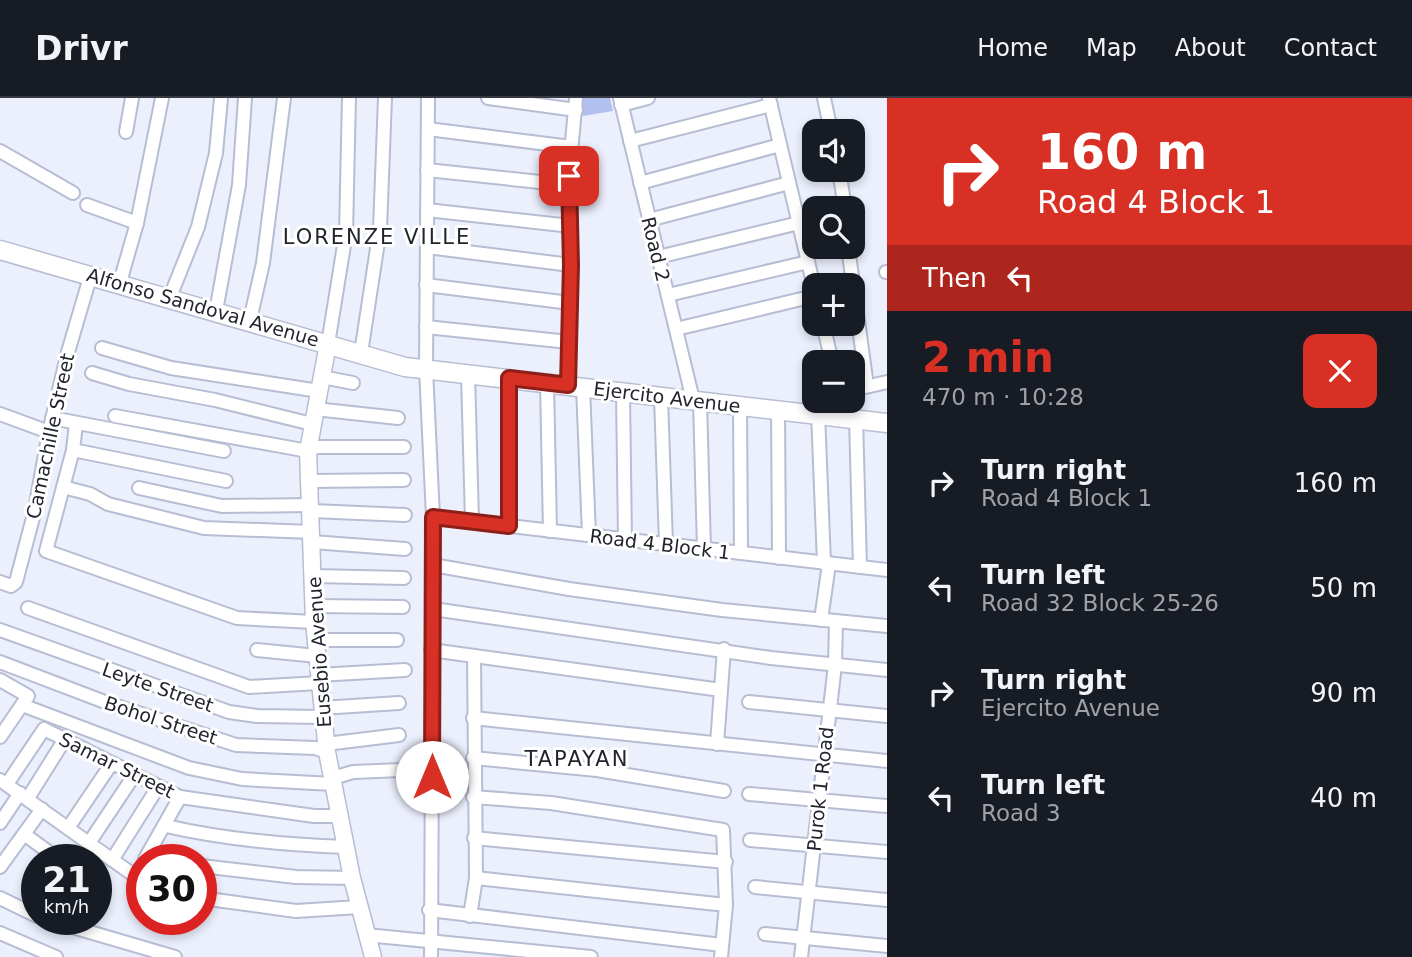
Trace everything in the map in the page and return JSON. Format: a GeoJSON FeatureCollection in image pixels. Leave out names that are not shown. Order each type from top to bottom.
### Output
{"type":"FeatureCollection","features":[{"type":"Feature","properties":{"kind":"main road","name":"Alfonso Sandoval Avenue"},"geometry":{"type":"LineString","coordinates":[[0,250],[120,282],[405,367]]}},
{"type":"Feature","properties":{"kind":"main road","name":"Ejercito Avenue"},"geometry":{"type":"LineString","coordinates":[[405,367],[802,411]]}},
{"type":"Feature","properties":{"kind":"main road","name":"Ejercito Avenue"},"geometry":{"type":"LineString","coordinates":[[851,413],[887,422]]}},
{"type":"Feature","properties":{"kind":"street"},"geometry":{"type":"LineString","coordinates":[[126,132],[132,98]]}},
{"type":"Feature","properties":{"kind":"street"},"geometry":{"type":"LineString","coordinates":[[120,282],[137,223],[162,98]]}},
{"type":"Feature","properties":{"kind":"street"},"geometry":{"type":"LineString","coordinates":[[170,297],[198,227],[216,153],[221,98]]}},
{"type":"Feature","properties":{"kind":"street"},"geometry":{"type":"LineString","coordinates":[[216,311],[239,185],[245,98]]}},
{"type":"Feature","properties":{"kind":"street"},"geometry":{"type":"LineString","coordinates":[[250,320],[263,263],[284,98]]}},
{"type":"Feature","properties":{"kind":"street"},"geometry":{"type":"LineString","coordinates":[[328,344],[346,233],[349,98]]}},
{"type":"Feature","properties":{"kind":"street"},"geometry":{"type":"LineString","coordinates":[[361,353],[380,229],[385,98]]}},
{"type":"Feature","properties":{"kind":"street"},"geometry":{"type":"LineString","coordinates":[[428,98],[426,369],[433,517],[429,911],[431,957]]}},
{"type":"Feature","properties":{"kind":"street"},"geometry":{"type":"LineString","coordinates":[[488,98],[576,104],[568,185],[571,226],[569,342],[576,386],[589,535]]}},
{"type":"Feature","properties":{"kind":"street"},"geometry":{"type":"LineString","coordinates":[[620,101],[648,98]]}},
{"type":"Feature","properties":{"kind":"street"},"geometry":{"type":"LineString","coordinates":[[824,98],[828,119]]}},
{"type":"Feature","properties":{"kind":"street","name":"Road 2"},"geometry":{"type":"LineString","coordinates":[[620,101],[676,329],[697,401],[704,549]]}},
{"type":"Feature","properties":{"kind":"street"},"geometry":{"type":"LineString","coordinates":[[630,141],[770,101],[811,273]]}},
{"type":"Feature","properties":{"kind":"street"},"geometry":{"type":"LineString","coordinates":[[428,129],[571,147]]}},
{"type":"Feature","properties":{"kind":"street"},"geometry":{"type":"LineString","coordinates":[[640,183],[780,145]]}},
{"type":"Feature","properties":{"kind":"street"},"geometry":{"type":"LineString","coordinates":[[0,151],[73,193]]}},
{"type":"Feature","properties":{"kind":"street"},"geometry":{"type":"LineString","coordinates":[[427,170],[568,185]]}},
{"type":"Feature","properties":{"kind":"street"},"geometry":{"type":"LineString","coordinates":[[649,220],[789,183]]}},
{"type":"Feature","properties":{"kind":"street"},"geometry":{"type":"LineString","coordinates":[[87,205],[137,223]]}},
{"type":"Feature","properties":{"kind":"street"},"geometry":{"type":"LineString","coordinates":[[427,210],[571,226]]}},
{"type":"Feature","properties":{"kind":"street"},"geometry":{"type":"LineString","coordinates":[[659,257],[799,223]]}},
{"type":"Feature","properties":{"kind":"street"},"geometry":{"type":"LineString","coordinates":[[427,247],[571,265]]}},
{"type":"Feature","properties":{"kind":"street"},"geometry":{"type":"LineString","coordinates":[[850,259],[867,386],[887,382]]}},
{"type":"Feature","properties":{"kind":"street"},"geometry":{"type":"LineString","coordinates":[[668,295],[808,262]]}},
{"type":"Feature","properties":{"kind":"street","name":"Camachille Street"},"geometry":{"type":"LineString","coordinates":[[0,582],[10,586],[16,582],[35,510],[52,418],[91,274]]}},
{"type":"Feature","properties":{"kind":"street"},"geometry":{"type":"LineString","coordinates":[[426,285],[570,303]]}},
{"type":"Feature","properties":{"kind":"street"},"geometry":{"type":"LineString","coordinates":[[676,329],[802,299]]}},
{"type":"Feature","properties":{"kind":"street"},"geometry":{"type":"LineString","coordinates":[[426,327],[569,342]]}},
{"type":"Feature","properties":{"kind":"street","name":"Eusebio Avenue"},"geometry":{"type":"LineString","coordinates":[[328,344],[308,451],[316,648],[326,748],[352,878],[373,957]]}},
{"type":"Feature","properties":{"kind":"street"},"geometry":{"type":"LineString","coordinates":[[102,348],[171,368],[321,384],[354,383]]}},
{"type":"Feature","properties":{"kind":"street"},"geometry":{"type":"LineString","coordinates":[[92,373],[129,384],[313,416],[398,418]]}},
{"type":"Feature","properties":{"kind":"street"},"geometry":{"type":"LineString","coordinates":[[468,374],[472,521]]}},
{"type":"Feature","properties":{"kind":"street"},"geometry":{"type":"LineString","coordinates":[[509,378],[509,526]]}},
{"type":"Feature","properties":{"kind":"street"},"geometry":{"type":"LineString","coordinates":[[547,383],[550,531]]}},
{"type":"Feature","properties":{"kind":"street"},"geometry":{"type":"LineString","coordinates":[[623,393],[625,540]]}},
{"type":"Feature","properties":{"kind":"street"},"geometry":{"type":"LineString","coordinates":[[661,397],[666,544]]}},
{"type":"Feature","properties":{"kind":"street"},"geometry":{"type":"LineString","coordinates":[[740,406],[741,553]]}},
{"type":"Feature","properties":{"kind":"street"},"geometry":{"type":"LineString","coordinates":[[778,409],[779,558]]}},
{"type":"Feature","properties":{"kind":"street"},"geometry":{"type":"LineString","coordinates":[[818,413],[827,564],[821,620]]}},
{"type":"Feature","properties":{"kind":"street"},"geometry":{"type":"LineString","coordinates":[[847,413],[860,567]]}},
{"type":"Feature","properties":{"kind":"street"},"geometry":{"type":"LineString","coordinates":[[0,414],[49,432]]}},
{"type":"Feature","properties":{"kind":"street"},"geometry":{"type":"LineString","coordinates":[[115,416],[308,451],[317,447],[404,447]]}},
{"type":"Feature","properties":{"kind":"street"},"geometry":{"type":"LineString","coordinates":[[52,418],[224,451]]}},
{"type":"Feature","properties":{"kind":"street"},"geometry":{"type":"LineString","coordinates":[[76,424],[73,450],[46,551],[237,618],[403,607]]}},
{"type":"Feature","properties":{"kind":"street"},"geometry":{"type":"LineString","coordinates":[[73,450],[226,481]]}},
{"type":"Feature","properties":{"kind":"street"},"geometry":{"type":"LineString","coordinates":[[310,481],[404,480]]}},
{"type":"Feature","properties":{"kind":"street"},"geometry":{"type":"LineString","coordinates":[[63,487],[90,494],[108,504],[204,528],[312,537],[405,549]]}},
{"type":"Feature","properties":{"kind":"street"},"geometry":{"type":"LineString","coordinates":[[139,488],[222,506],[311,508],[405,515]]}},
{"type":"Feature","properties":{"kind":"street","name":"Road 4 Block 1"},"geometry":{"type":"LineString","coordinates":[[433,517],[887,570]]}},
{"type":"Feature","properties":{"kind":"street"},"geometry":{"type":"LineString","coordinates":[[433,565],[569,589],[722,610],[887,626]]}},
{"type":"Feature","properties":{"kind":"street"},"geometry":{"type":"LineString","coordinates":[[313,576],[404,578]]}},
{"type":"Feature","properties":{"kind":"street"},"geometry":{"type":"LineString","coordinates":[[28,608],[249,687],[405,670]]}},
{"type":"Feature","properties":{"kind":"street"},"geometry":{"type":"LineString","coordinates":[[433,609],[887,670]]}},
{"type":"Feature","properties":{"kind":"street","name":"Purok 1 Road"},"geometry":{"type":"LineString","coordinates":[[801,957],[835,665],[836,621]]}},
{"type":"Feature","properties":{"kind":"street","name":"Leyte Street"},"geometry":{"type":"LineString","coordinates":[[0,630],[229,712],[257,716],[321,713],[399,703]]}},
{"type":"Feature","properties":{"kind":"street"},"geometry":{"type":"LineString","coordinates":[[257,650],[316,648],[397,640]]}},
{"type":"Feature","properties":{"kind":"street"},"geometry":{"type":"LineString","coordinates":[[717,744],[724,649]]}},
{"type":"Feature","properties":{"kind":"street"},"geometry":{"type":"LineString","coordinates":[[431,650],[721,690]]}},
{"type":"Feature","properties":{"kind":"street"},"geometry":{"type":"LineString","coordinates":[[470,916],[476,878],[473,797],[474,656]]}},
{"type":"Feature","properties":{"kind":"street","name":"Bohol Street"},"geometry":{"type":"LineString","coordinates":[[0,663],[236,745],[326,748],[399,735]]}},
{"type":"Feature","properties":{"kind":"street"},"geometry":{"type":"LineString","coordinates":[[0,737],[27,694],[2,684]]}},
{"type":"Feature","properties":{"kind":"street"},"geometry":{"type":"LineString","coordinates":[[749,702],[887,716]]}},
{"type":"Feature","properties":{"kind":"street"},"geometry":{"type":"LineString","coordinates":[[22,705],[189,768],[242,779],[333,781],[353,772],[402,770]]}},
{"type":"Feature","properties":{"kind":"street"},"geometry":{"type":"LineString","coordinates":[[473,718],[887,761]]}},
{"type":"Feature","properties":{"kind":"street","name":"Samar Street"},"geometry":{"type":"LineString","coordinates":[[3,783],[42,729],[180,797],[314,816],[341,816]]}},
{"type":"Feature","properties":{"kind":"street"},"geometry":{"type":"LineString","coordinates":[[0,823],[24,796],[65,739]]}},
{"type":"Feature","properties":{"kind":"street"},"geometry":{"type":"LineString","coordinates":[[473,758],[597,770],[724,791]]}},
{"type":"Feature","properties":{"kind":"street"},"geometry":{"type":"LineString","coordinates":[[68,828],[112,763]]}},
{"type":"Feature","properties":{"kind":"street"},"geometry":{"type":"LineString","coordinates":[[3,783],[89,843],[135,774]]}},
{"type":"Feature","properties":{"kind":"street"},"geometry":{"type":"LineString","coordinates":[[126,870],[112,860],[158,787]]}},
{"type":"Feature","properties":{"kind":"street"},"geometry":{"type":"LineString","coordinates":[[749,794],[887,806]]}},
{"type":"Feature","properties":{"kind":"street"},"geometry":{"type":"LineString","coordinates":[[155,844],[180,797]]}},
{"type":"Feature","properties":{"kind":"street"},"geometry":{"type":"LineString","coordinates":[[429,911],[722,951],[726,905],[723,830],[551,803],[473,797]]}},
{"type":"Feature","properties":{"kind":"street"},"geometry":{"type":"LineString","coordinates":[[0,867],[42,809]]}},
{"type":"Feature","properties":{"kind":"street"},"geometry":{"type":"LineString","coordinates":[[166,826],[221,839],[263,844],[347,847]]}},
{"type":"Feature","properties":{"kind":"street"},"geometry":{"type":"LineString","coordinates":[[24,834],[38,844]]}},
{"type":"Feature","properties":{"kind":"street"},"geometry":{"type":"LineString","coordinates":[[474,838],[726,862]]}},
{"type":"Feature","properties":{"kind":"street"},"geometry":{"type":"LineString","coordinates":[[750,840],[887,852]]}},
{"type":"Feature","properties":{"kind":"street"},"geometry":{"type":"LineString","coordinates":[[217,868],[296,877],[352,878]]}},
{"type":"Feature","properties":{"kind":"street"},"geometry":{"type":"LineString","coordinates":[[476,878],[726,905]]}},
{"type":"Feature","properties":{"kind":"street"},"geometry":{"type":"LineString","coordinates":[[755,887],[887,900]]}},
{"type":"Feature","properties":{"kind":"street"},"geometry":{"type":"LineString","coordinates":[[0,898],[21,908]]}},
{"type":"Feature","properties":{"kind":"street"},"geometry":{"type":"LineString","coordinates":[[217,900],[296,911],[359,907]]}},
{"type":"Feature","properties":{"kind":"street"},"geometry":{"type":"LineString","coordinates":[[0,933],[57,957]]}},
{"type":"Feature","properties":{"kind":"street"},"geometry":{"type":"LineString","coordinates":[[765,934],[887,946]]}},
{"type":"Feature","properties":{"kind":"street"},"geometry":{"type":"LineString","coordinates":[[100,935],[175,957]]}},
{"type":"Feature","properties":{"kind":"street"},"geometry":{"type":"LineString","coordinates":[[366,935],[591,957]]}},
{"type":"Feature","properties":{"kind":"shaded area"},"geometry":{"type":"Polygon","coordinates":[[[577,98],[610,98],[613,111],[577,117],[577,98]]]}},
{"type":"Feature","properties":{"kind":"district","name":"LORENZE VILLE"},"geometry":{"type":"Point","coordinates":[377,237]}},
{"type":"Feature","properties":{"kind":"district","name":"TAPAYAN"},"geometry":{"type":"Point","coordinates":[577,759]}},
{"type":"Feature","properties":{"kind":"route"},"geometry":{"type":"LineString","coordinates":[[432,777],[433,517],[509,526],[509,378],[568,385],[571,265],[569,176]]}}]}
